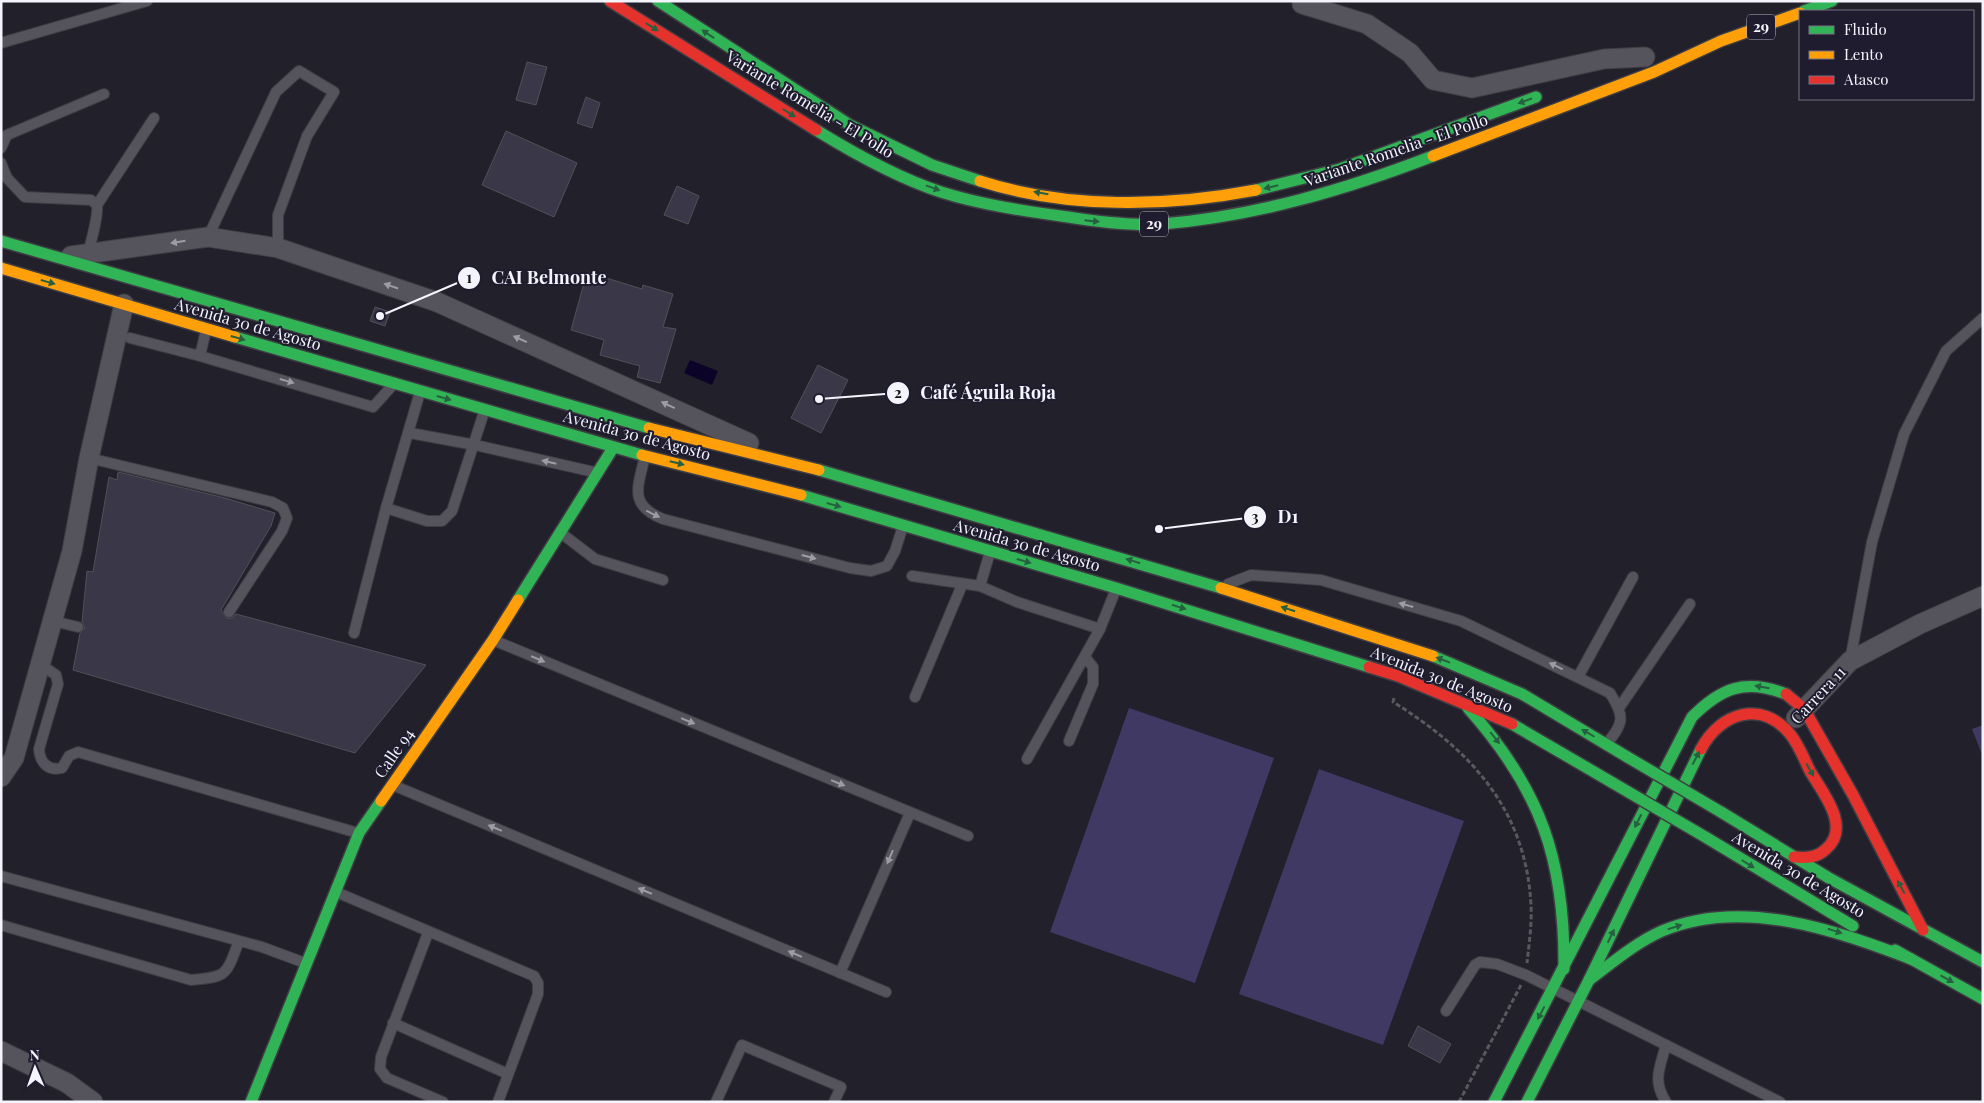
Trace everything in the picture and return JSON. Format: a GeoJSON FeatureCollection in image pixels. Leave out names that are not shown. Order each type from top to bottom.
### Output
{"type":"FeatureCollection","features":[{"type":"Feature","properties":{"kind":"main road","name":"Variante Romelia - El Pollo"},"geometry":{"type":"LineString","coordinates":[[610,1],[824,135],[902,177],[942,192],[1022,211],[1116,224],[1160,224],[1215,218],[1261,210],[1330,193],[1405,167],[1654,72],[1721,41],[1799,13]]}},
{"type":"Feature","properties":{"kind":"main road","name":"Variante Romelia - El Pollo"},"geometry":{"type":"LineString","coordinates":[[658,1],[796,94],[880,142],[942,169],[999,186],[1072,197],[1154,202],[1190,201],[1235,195],[1340,169],[1545,94]]}},
{"type":"Feature","properties":{"kind":"main road"},"geometry":{"type":"LineString","coordinates":[[1807,10],[1832,1]]}},
{"type":"Feature","properties":{"kind":"main road","name":"Variante Romelia - El Pollo"},"geometry":{"type":"LineString","coordinates":[[1671,52],[1721,41]]}},
{"type":"Feature","properties":{"kind":"main road"},"geometry":{"type":"LineString","coordinates":[[1609,71],[1650,56]]}},
{"type":"Feature","properties":{"kind":"main road","name":"Avenida 30 de Agosto"},"geometry":{"type":"LineString","coordinates":[[1,242],[625,422],[792,462],[1219,587],[1409,647],[1476,673],[1522,694],[1794,857],[1983,962]]}},
{"type":"Feature","properties":{"kind":"main road","name":"Avenida 30 de Agosto"},"geometry":{"type":"LineString","coordinates":[[1,268],[613,448],[781,489],[1116,588],[1398,676],[1511,723],[1707,838],[1779,883],[1983,999]]}},
{"type":"Feature","properties":{"kind":"main road","name":"Calle 94"},"geometry":{"type":"LineString","coordinates":[[251,1102],[359,833],[493,640],[613,448]]}},
{"type":"Feature","properties":{"kind":"main road"},"geometry":{"type":"LineString","coordinates":[[1494,1102],[1554,989],[1692,717],[1710,699],[1734,688],[1758,686],[1784,693],[1804,709],[1853,795],[1923,930]]}},
{"type":"Feature","properties":{"kind":"main road"},"geometry":{"type":"LineString","coordinates":[[1462,702],[1498,742],[1523,779],[1539,811],[1556,862],[1562,888],[1565,916],[1564,969]]}},
{"type":"Feature","properties":{"kind":"main road"},"geometry":{"type":"LineString","coordinates":[[1527,1102],[1710,734],[1726,720],[1740,714],[1755,712],[1770,717],[1786,730],[1832,807],[1836,821],[1836,834],[1830,846],[1820,855],[1807,859],[1794,857]]}},
{"type":"Feature","properties":{"kind":"main road"},"geometry":{"type":"LineString","coordinates":[[1589,980],[1643,941],[1672,927],[1706,920],[1746,917],[1793,920],[1828,929],[1911,959]]}},
{"type":"Feature","properties":{"kind":"street"},"geometry":{"type":"LineString","coordinates":[[1302,4],[1367,24],[1410,53],[1433,80],[1450,86],[1472,88],[1604,59],[1650,56]]}},
{"type":"Feature","properties":{"kind":"street"},"geometry":{"type":"LineString","coordinates":[[54,257],[88,256],[208,237],[278,248],[437,302],[792,462]]}},
{"type":"Feature","properties":{"kind":"street"},"geometry":{"type":"LineString","coordinates":[[1,777],[14,758],[72,551],[89,458],[124,304]]}},
{"type":"Feature","properties":{"kind":"street","name":"Carrera 11"},"geometry":{"type":"LineString","coordinates":[[1786,730],[1850,661],[1920,624],[1983,596]]}},
{"type":"Feature","properties":{"kind":"street"},"geometry":{"type":"LineString","coordinates":[[1,1051],[67,1084],[93,1102]]}},
{"type":"Feature","properties":{"kind":"lane"},"geometry":{"type":"LineString","coordinates":[[1,43],[147,1]]}},
{"type":"Feature","properties":{"kind":"lane"},"geometry":{"type":"LineString","coordinates":[[208,237],[276,92],[298,70],[334,92],[307,136],[278,215],[278,248]]}},
{"type":"Feature","properties":{"kind":"lane"},"geometry":{"type":"LineString","coordinates":[[1,148],[7,135],[104,94]]}},
{"type":"Feature","properties":{"kind":"lane"},"geometry":{"type":"LineString","coordinates":[[97,206],[154,118]]}},
{"type":"Feature","properties":{"kind":"lane"},"geometry":{"type":"LineString","coordinates":[[1,163],[7,178],[25,197],[91,200],[97,206],[98,213],[88,256]]}},
{"type":"Feature","properties":{"kind":"lane"},"geometry":{"type":"LineString","coordinates":[[1850,661],[1872,542],[1904,434],[1946,351],[1983,318]]}},
{"type":"Feature","properties":{"kind":"lane"},"geometry":{"type":"LineString","coordinates":[[200,356],[206,329]]}},
{"type":"Feature","properties":{"kind":"lane"},"geometry":{"type":"LineString","coordinates":[[130,338],[200,356],[373,407],[394,384]]}},
{"type":"Feature","properties":{"kind":"lane"},"geometry":{"type":"LineString","coordinates":[[354,633],[386,508],[410,433],[420,391]]}},
{"type":"Feature","properties":{"kind":"lane"},"geometry":{"type":"LineString","coordinates":[[386,508],[427,521],[442,521],[452,511],[485,410]]}},
{"type":"Feature","properties":{"kind":"lane"},"geometry":{"type":"LineString","coordinates":[[410,433],[475,445],[597,473]]}},
{"type":"Feature","properties":{"kind":"lane"},"geometry":{"type":"LineString","coordinates":[[646,456],[639,484],[640,501],[646,512],[663,519],[850,568],[871,571],[887,566],[895,550],[903,525]]}},
{"type":"Feature","properties":{"kind":"lane"},"geometry":{"type":"LineString","coordinates":[[89,458],[272,502],[283,508],[287,518],[282,531],[229,612]]}},
{"type":"Feature","properties":{"kind":"lane"},"geometry":{"type":"LineString","coordinates":[[560,532],[595,559],[663,580]]}},
{"type":"Feature","properties":{"kind":"lane"},"geometry":{"type":"LineString","coordinates":[[980,586],[990,551]]}},
{"type":"Feature","properties":{"kind":"lane"},"geometry":{"type":"LineString","coordinates":[[1219,587],[1251,575],[1321,580],[1461,621],[1610,693],[1619,708],[1619,730],[1606,744]]}},
{"type":"Feature","properties":{"kind":"lane"},"geometry":{"type":"LineString","coordinates":[[912,576],[962,585],[980,586],[1017,602],[1100,629]]}},
{"type":"Feature","properties":{"kind":"lane"},"geometry":{"type":"LineString","coordinates":[[1578,677],[1633,577]]}},
{"type":"Feature","properties":{"kind":"lane"},"geometry":{"type":"LineString","coordinates":[[915,697],[962,585]]}},
{"type":"Feature","properties":{"kind":"lane"},"geometry":{"type":"LineString","coordinates":[[1027,759],[1100,629],[1116,588]]}},
{"type":"Feature","properties":{"kind":"lane"},"geometry":{"type":"LineString","coordinates":[[1619,708],[1690,604]]}},
{"type":"Feature","properties":{"kind":"lane"},"geometry":{"type":"LineString","coordinates":[[53,621],[78,627]]}},
{"type":"Feature","properties":{"kind":"lane"},"geometry":{"type":"LineString","coordinates":[[493,640],[968,836]]}},
{"type":"Feature","properties":{"kind":"lane"},"geometry":{"type":"LineString","coordinates":[[1069,741],[1093,684],[1093,666],[1085,657]]}},
{"type":"Feature","properties":{"kind":"lane"},"geometry":{"type":"LineString","coordinates":[[40,664],[52,670],[56,675],[58,684],[39,748],[40,758],[46,766],[55,769],[62,768],[69,756],[78,752],[359,833]]}},
{"type":"Feature","properties":{"kind":"lane"},"geometry":{"type":"LineString","coordinates":[[391,785],[886,992]]}},
{"type":"Feature","properties":{"kind":"lane"},"geometry":{"type":"LineString","coordinates":[[840,973],[910,812]]}},
{"type":"Feature","properties":{"kind":"lane"},"geometry":{"type":"LineString","coordinates":[[1,876],[240,941],[308,964]]}},
{"type":"Feature","properties":{"kind":"lane"},"geometry":{"type":"LineString","coordinates":[[335,892],[428,933],[534,976],[538,983],[538,994],[498,1102]]}},
{"type":"Feature","properties":{"kind":"lane"},"geometry":{"type":"LineString","coordinates":[[1,925],[191,980],[217,978],[229,967],[240,941]]}},
{"type":"Feature","properties":{"kind":"lane"},"geometry":{"type":"LineString","coordinates":[[428,933],[393,1023],[381,1057],[380,1069],[387,1078],[442,1102]]}},
{"type":"Feature","properties":{"kind":"lane"},"geometry":{"type":"LineString","coordinates":[[1446,1011],[1480,962],[1497,964],[1526,975],[1780,1102]]}},
{"type":"Feature","properties":{"kind":"lane"},"geometry":{"type":"LineString","coordinates":[[393,1023],[508,1074]]}},
{"type":"Feature","properties":{"kind":"lane"},"geometry":{"type":"LineString","coordinates":[[716,1102],[742,1045],[841,1087],[834,1102]]}},
{"type":"Feature","properties":{"kind":"lane"},"geometry":{"type":"LineString","coordinates":[[1666,1045],[1658,1074],[1659,1091],[1666,1102]]}},
{"type":"Feature","properties":{"kind":"path"},"geometry":{"type":"LineString","coordinates":[[1398,676],[1393,702],[1428,725],[1472,763],[1510,816],[1521,848],[1531,905],[1526,975],[1459,1102]]}},
{"type":"Feature","properties":{"kind":"shaded area"},"geometry":{"type":"Polygon","coordinates":[[[690,360],[718,371],[712,385],[684,373],[690,360]]]}},
{"type":"Feature","properties":{"kind":"shaded area"},"geometry":{"type":"Polygon","coordinates":[[[1129,708],[1274,758],[1195,983],[1050,932],[1129,708]]]}},
{"type":"Feature","properties":{"kind":"shaded area"},"geometry":{"type":"Polygon","coordinates":[[[1983,725],[1983,757],[1972,729],[1983,725]]]}},
{"type":"Feature","properties":{"kind":"shaded area"},"geometry":{"type":"Polygon","coordinates":[[[1319,769],[1464,821],[1383,1045],[1239,994],[1319,769]]]}},
{"type":"Feature","properties":{"kind":"building"},"geometry":{"type":"Polygon","coordinates":[[[527,62],[547,67],[536,105],[516,100],[527,62]]]}},
{"type":"Feature","properties":{"kind":"building"},"geometry":{"type":"Polygon","coordinates":[[[586,97],[600,103],[592,128],[577,123],[586,97]]]}},
{"type":"Feature","properties":{"kind":"building"},"geometry":{"type":"Polygon","coordinates":[[[506,131],[577,163],[554,217],[482,185],[506,131]]]}},
{"type":"Feature","properties":{"kind":"building"},"geometry":{"type":"Polygon","coordinates":[[[677,186],[699,196],[688,224],[664,215],[677,186]]]}},
{"type":"Feature","properties":{"kind":"building"},"geometry":{"type":"Polygon","coordinates":[[[587,272],[642,289],[643,285],[673,294],[663,327],[676,329],[660,383],[637,377],[640,366],[600,355],[604,340],[571,330],[587,272]]]}},
{"type":"Feature","properties":{"kind":"building"},"geometry":{"type":"Polygon","coordinates":[[[375,307],[390,312],[385,326],[370,321],[375,307]]]}},
{"type":"Feature","properties":{"kind":"building"},"geometry":{"type":"Polygon","coordinates":[[[818,365],[848,380],[821,433],[791,418],[818,365]]]}},
{"type":"Feature","properties":{"kind":"building"},"geometry":{"type":"Polygon","coordinates":[[[118,472],[225,498],[275,513],[271,526],[221,610],[226,618],[232,618],[236,614],[426,665],[355,753],[73,670],[80,633],[85,628],[82,622],[87,571],[93,572],[109,477],[117,480],[118,472]]]}},
{"type":"Feature","properties":{"kind":"building"},"geometry":{"type":"Polygon","coordinates":[[[1418,1026],[1451,1044],[1440,1063],[1408,1046],[1418,1026]]]}},
{"type":"Feature","properties":{"kind":"traffic: fast"},"geometry":{"type":"LineString","coordinates":[[658,1],[850,125],[932,165],[980,181]]}},
{"type":"Feature","properties":{"kind":"traffic: fast"},"geometry":{"type":"LineString","coordinates":[[1807,10],[1832,1]]}},
{"type":"Feature","properties":{"kind":"traffic: fast"},"geometry":{"type":"LineString","coordinates":[[1256,190],[1340,169],[1536,97]]}},
{"type":"Feature","properties":{"kind":"traffic: fast"},"geometry":{"type":"LineString","coordinates":[[816,130],[877,165],[941,192],[972,201],[1004,207],[1126,224],[1162,224],[1232,215],[1266,208],[1367,180],[1433,156]]}},
{"type":"Feature","properties":{"kind":"traffic: fast"},"geometry":{"type":"LineString","coordinates":[[1,241],[649,428]]}},
{"type":"Feature","properties":{"kind":"traffic: fast"},"geometry":{"type":"LineString","coordinates":[[235,337],[642,455]]}},
{"type":"Feature","properties":{"kind":"traffic: fast"},"geometry":{"type":"LineString","coordinates":[[518,600],[613,448]]}},
{"type":"Feature","properties":{"kind":"traffic: fast"},"geometry":{"type":"LineString","coordinates":[[819,470],[1221,588]]}},
{"type":"Feature","properties":{"kind":"traffic: fast"},"geometry":{"type":"LineString","coordinates":[[801,495],[1116,588],[1369,667]]}},
{"type":"Feature","properties":{"kind":"traffic: fast"},"geometry":{"type":"LineString","coordinates":[[1433,656],[1522,694],[1629,758]]}},
{"type":"Feature","properties":{"kind":"traffic: fast"},"geometry":{"type":"LineString","coordinates":[[1494,1102],[1692,717],[1713,699],[1734,689],[1758,687],[1786,694]]}},
{"type":"Feature","properties":{"kind":"traffic: fast"},"geometry":{"type":"LineString","coordinates":[[1468,708],[1493,738],[1514,768],[1531,798],[1544,828],[1560,894],[1564,969]]}},
{"type":"Feature","properties":{"kind":"traffic: fast"},"geometry":{"type":"LineString","coordinates":[[1512,724],[1613,783]]}},
{"type":"Feature","properties":{"kind":"traffic: fast"},"geometry":{"type":"LineString","coordinates":[[1527,1102],[1589,980],[1701,749]]}},
{"type":"Feature","properties":{"kind":"traffic: fast"},"geometry":{"type":"LineString","coordinates":[[1629,758],[1721,812]]}},
{"type":"Feature","properties":{"kind":"traffic: fast"},"geometry":{"type":"LineString","coordinates":[[1613,783],[1707,838]]}},
{"type":"Feature","properties":{"kind":"traffic: fast"},"geometry":{"type":"LineString","coordinates":[[251,1102],[359,833],[381,801]]}},
{"type":"Feature","properties":{"kind":"traffic: fast"},"geometry":{"type":"LineString","coordinates":[[1721,812],[1829,878],[1983,962]]}},
{"type":"Feature","properties":{"kind":"traffic: fast"},"geometry":{"type":"LineString","coordinates":[[1707,838],[1853,926]]}},
{"type":"Feature","properties":{"kind":"traffic: fast"},"geometry":{"type":"LineString","coordinates":[[1589,980],[1633,947],[1662,931],[1693,921],[1724,917],[1756,917],[1820,928],[1911,959]]}},
{"type":"Feature","properties":{"kind":"traffic: fast"},"geometry":{"type":"LineString","coordinates":[[1895,950],[1983,999]]}},
{"type":"Feature","properties":{"kind":"traffic: slow"},"geometry":{"type":"LineString","coordinates":[[1433,156],[1654,72],[1721,41],[1799,13]]}},
{"type":"Feature","properties":{"kind":"traffic: slow"},"geometry":{"type":"LineString","coordinates":[[980,181],[1047,197],[1082,201],[1152,202],[1188,200],[1256,190]]}},
{"type":"Feature","properties":{"kind":"traffic: slow"},"geometry":{"type":"LineString","coordinates":[[1,268],[235,337]]}},
{"type":"Feature","properties":{"kind":"traffic: slow"},"geometry":{"type":"LineString","coordinates":[[649,428],[819,470]]}},
{"type":"Feature","properties":{"kind":"traffic: slow"},"geometry":{"type":"LineString","coordinates":[[642,455],[801,495]]}},
{"type":"Feature","properties":{"kind":"traffic: slow"},"geometry":{"type":"LineString","coordinates":[[1221,588],[1433,656]]}},
{"type":"Feature","properties":{"kind":"traffic: slow"},"geometry":{"type":"LineString","coordinates":[[381,801],[493,640],[518,600]]}},
{"type":"Feature","properties":{"kind":"traffic: jam"},"geometry":{"type":"LineString","coordinates":[[610,1],[816,130]]}},
{"type":"Feature","properties":{"kind":"traffic: jam"},"geometry":{"type":"LineString","coordinates":[[1369,667],[1398,676],[1512,724]]}},
{"type":"Feature","properties":{"kind":"traffic: jam"},"geometry":{"type":"LineString","coordinates":[[1786,694],[1804,709],[1853,795],[1923,930]]}},
{"type":"Feature","properties":{"kind":"traffic: jam"},"geometry":{"type":"LineString","coordinates":[[1701,749],[1719,727],[1730,719],[1742,715],[1754,714],[1767,717],[1779,723],[1790,734],[1827,799],[1836,820],[1833,840],[1823,852],[1811,857],[1794,857]]}},
{"type":"Feature","properties":{"kind":"place","name":"CAI Belmonte"},"geometry":{"type":"Point","coordinates":[380,316]}},
{"type":"Feature","properties":{"kind":"place","name":"Café Águila Roja"},"geometry":{"type":"Point","coordinates":[819,399]}},
{"type":"Feature","properties":{"kind":"place","name":"D1"},"geometry":{"type":"Point","coordinates":[1159,529]}}]}
